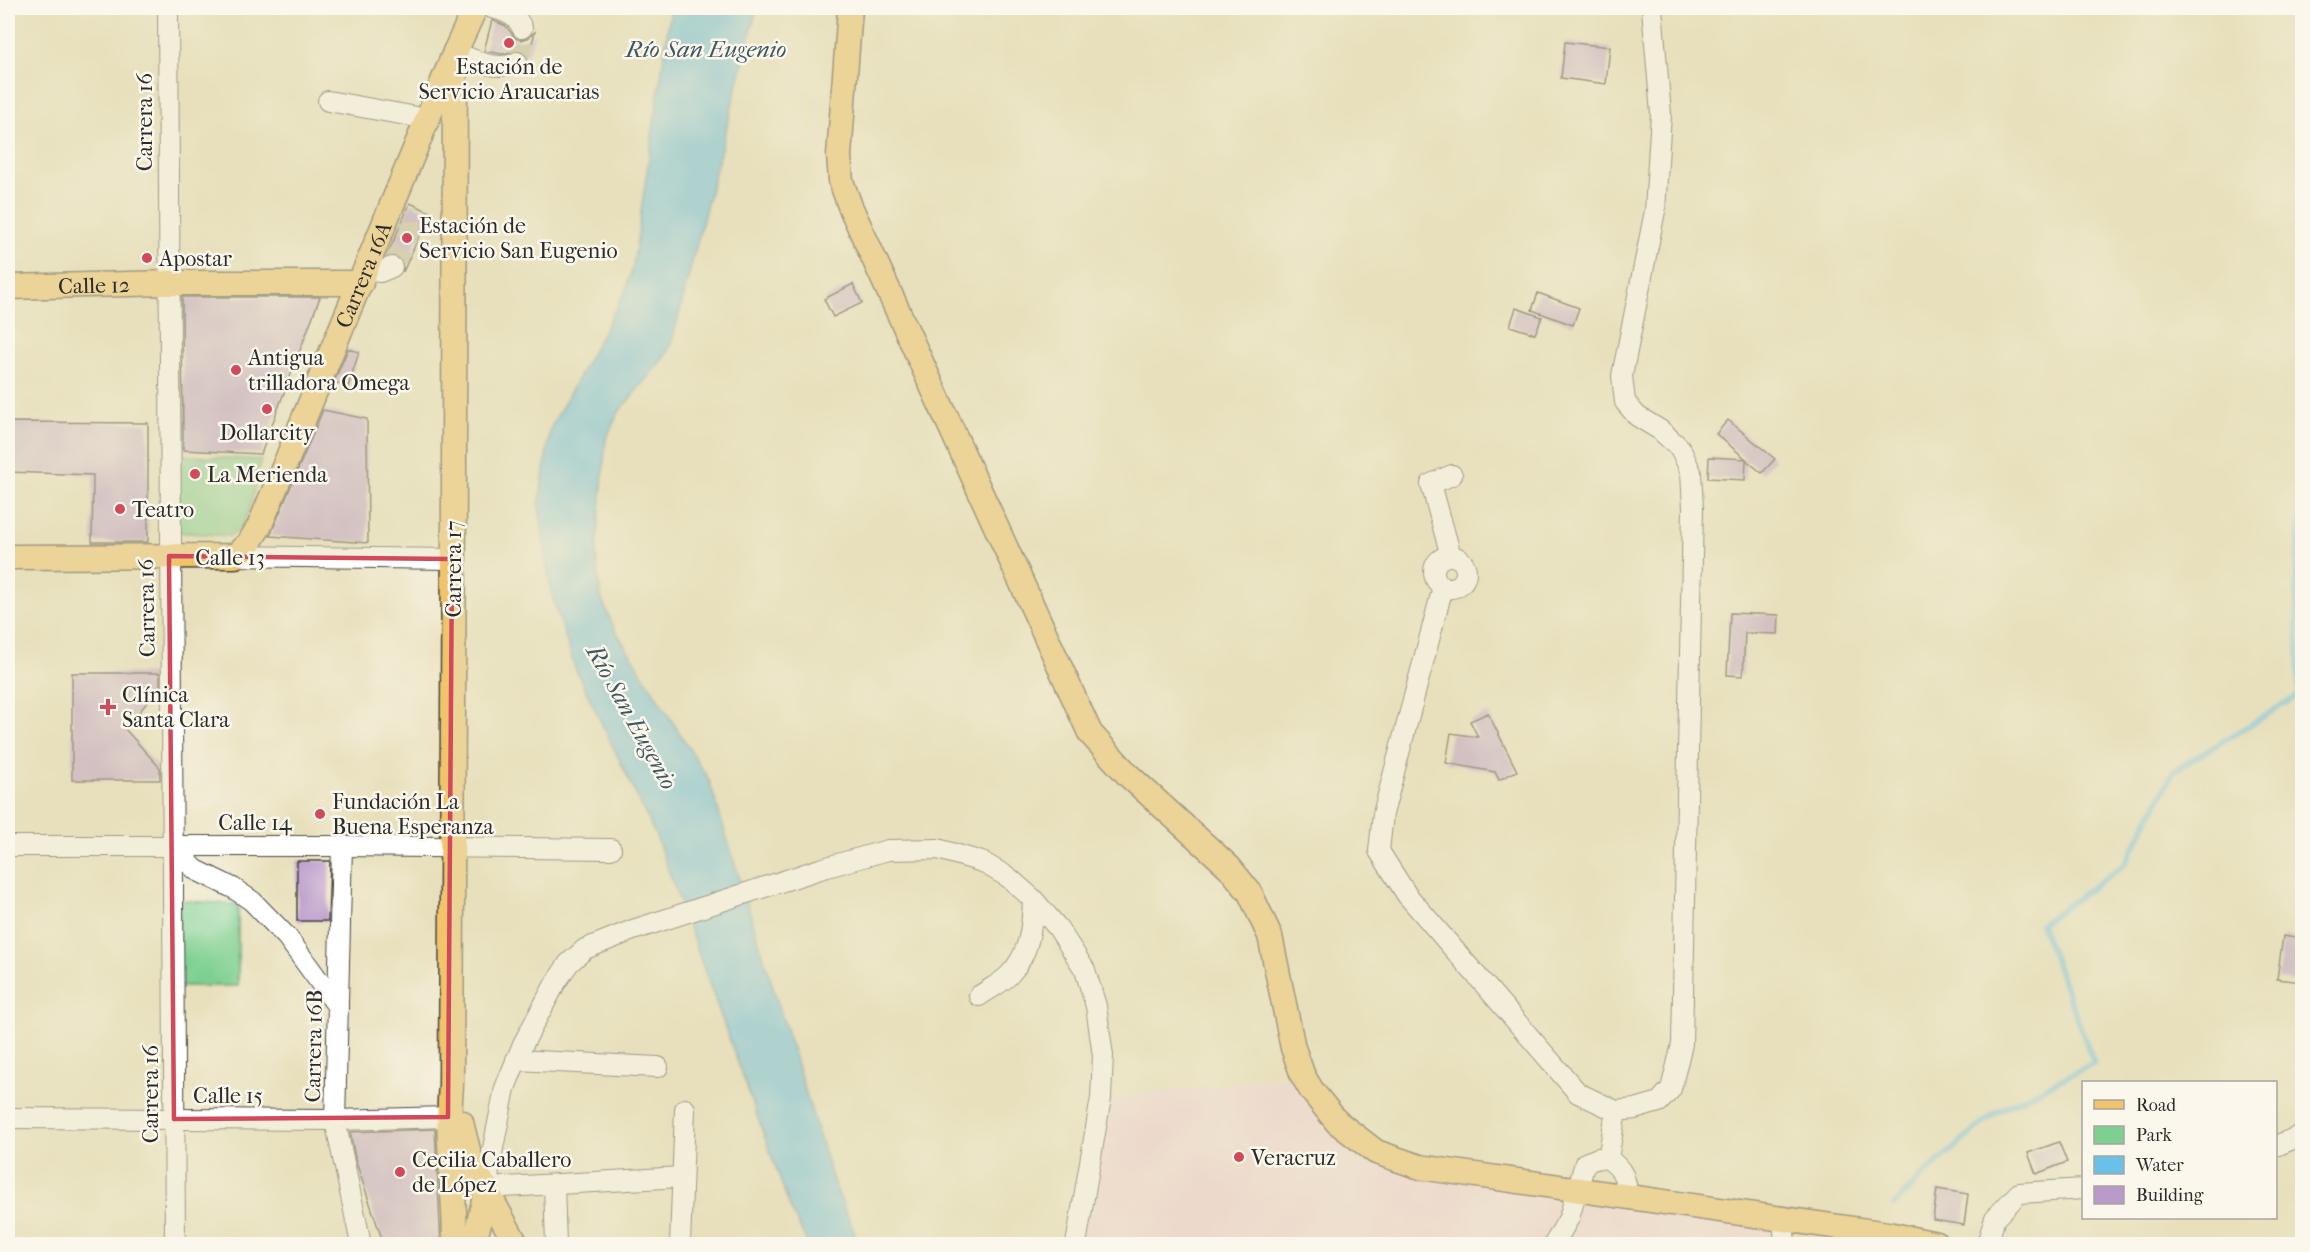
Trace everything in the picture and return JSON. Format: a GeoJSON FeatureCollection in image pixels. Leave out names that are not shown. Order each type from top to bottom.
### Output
{"type":"FeatureCollection","features":[{"type":"Feature","properties":{"kind":"main road","name":"Carrera 16A"},"geometry":{"type":"LineString","coordinates":[[235,556],[249,543],[260,525],[363,276],[403,200],[428,119],[475,8]]}},
{"type":"Feature","properties":{"kind":"main road"},"geometry":{"type":"LineString","coordinates":[[850,8],[839,156],[841,181],[855,217],[1090,733],[1128,775],[1229,867],[1250,893],[1270,936],[1293,1048],[1303,1076],[1337,1122],[1376,1152],[1420,1167],[1888,1234],[1937,1245]]}},
{"type":"Feature","properties":{"kind":"main road","name":"Carrera 17"},"geometry":{"type":"LineString","coordinates":[[455,52],[452,559],[454,847],[451,1085],[448,1117],[455,1205],[455,1245]]}},
{"type":"Feature","properties":{"kind":"main road","name":"Calle 12"},"geometry":{"type":"LineString","coordinates":[[8,286],[363,276]]}},
{"type":"Feature","properties":{"kind":"main road","name":"Calle 13"},"geometry":{"type":"LineString","coordinates":[[8,557],[235,556]]}},
{"type":"Feature","properties":{"kind":"main road","name":"Carrera 17"},"geometry":{"type":"LineString","coordinates":[[451,1085],[471,1161],[516,1245]]}},
{"type":"Feature","properties":{"kind":"main road"},"geometry":{"type":"LineString","coordinates":[[474,1245],[487,1188]]}},
{"type":"Feature","properties":{"kind":"street","name":"Carrera 16"},"geometry":{"type":"LineString","coordinates":[[168,8],[175,1245]]}},
{"type":"Feature","properties":{"kind":"street"},"geometry":{"type":"LineString","coordinates":[[492,8],[506,12],[519,21],[522,28]]}},
{"type":"Feature","properties":{"kind":"street"},"geometry":{"type":"LineString","coordinates":[[1452,475],[1431,484],[1450,556],[1444,557],[1435,565],[1434,578],[1443,587],[1383,814],[1379,851],[1407,895],[1578,1093],[1616,1111],[1635,1109],[1659,1102],[1671,1089],[1682,1044],[1693,520],[1691,471],[1680,448],[1660,430],[1637,416],[1625,402],[1622,376],[1655,211],[1661,114],[1652,8]]}},
{"type":"Feature","properties":{"kind":"street"},"geometry":{"type":"LineString","coordinates":[[455,52],[495,65],[508,66],[517,62]]}},
{"type":"Feature","properties":{"kind":"street"},"geometry":{"type":"LineString","coordinates":[[328,101],[428,119]]}},
{"type":"Feature","properties":{"kind":"street"},"geometry":{"type":"LineString","coordinates":[[363,276],[392,267]]}},
{"type":"Feature","properties":{"kind":"street","name":"Calle 13"},"geometry":{"type":"LineString","coordinates":[[235,556],[452,559]]}},
{"type":"Feature","properties":{"kind":"street","name":"Calle 14"},"geometry":{"type":"LineString","coordinates":[[8,846],[611,849]]}},
{"type":"Feature","properties":{"kind":"street"},"geometry":{"type":"LineString","coordinates":[[172,846],[196,870],[233,888],[252,901],[287,937],[338,1007]]}},
{"type":"Feature","properties":{"kind":"street","name":"Carrera 16B"},"geometry":{"type":"LineString","coordinates":[[342,846],[335,1120],[361,1245]]}},
{"type":"Feature","properties":{"kind":"street"},"geometry":{"type":"LineString","coordinates":[[682,1177],[487,1188],[505,1088],[545,1001],[569,963],[585,949],[633,930],[820,869],[888,850],[938,849],[982,862],[1008,877],[1033,899],[1058,928],[1085,970],[1096,1006],[1102,1056],[1101,1098],[1076,1245]]}},
{"type":"Feature","properties":{"kind":"street"},"geometry":{"type":"LineString","coordinates":[[979,996],[1010,975],[1028,947],[1033,899]]}},
{"type":"Feature","properties":{"kind":"street"},"geometry":{"type":"LineString","coordinates":[[516,1060],[658,1067]]}},
{"type":"Feature","properties":{"kind":"street"},"geometry":{"type":"LineString","coordinates":[[680,1245],[684,1109]]}},
{"type":"Feature","properties":{"kind":"street"},"geometry":{"type":"LineString","coordinates":[[1608,1159],[1616,1111]]}},
{"type":"Feature","properties":{"kind":"street","name":"Calle 15"},"geometry":{"type":"LineString","coordinates":[[8,1118],[335,1120],[448,1117]]}},
{"type":"Feature","properties":{"kind":"street"},"geometry":{"type":"LineString","coordinates":[[2277,1146],[2302,1135]]}},
{"type":"Feature","properties":{"kind":"street"},"geometry":{"type":"LineString","coordinates":[[1554,1245],[1569,1218],[1585,1163],[1598,1158],[1608,1159],[1623,1171],[1628,1197]]}},
{"type":"Feature","properties":{"kind":"street"},"geometry":{"type":"LineString","coordinates":[[554,1185],[555,1245]]}},
{"type":"Feature","properties":{"kind":"street"},"geometry":{"type":"LineString","coordinates":[[1987,1245],[1995,1218],[2019,1193],[2082,1189]]}},
{"type":"Feature","properties":{"kind":"street"},"geometry":{"type":"LineString","coordinates":[[1783,1219],[1785,1245]]}},
{"type":"Feature","properties":{"kind":"highlighted area"},"geometry":{"type":"Polygon","coordinates":[[[169,556],[452,559],[448,1117],[174,1119],[169,556]]]}},
{"type":"Feature","properties":{"kind":"shaded area","name":"Veracruz"},"geometry":{"type":"Polygon","coordinates":[[[1303,1076],[1376,1152],[1783,1219],[1785,1244],[1076,1244],[1101,1098],[1303,1076]]]}},
{"type":"Feature","properties":{"kind":"green space"},"geometry":{"type":"Polygon","coordinates":[[[178,455],[261,460],[247,514],[237,532],[230,536],[176,532],[178,455]]]}},
{"type":"Feature","properties":{"kind":"green space"},"geometry":{"type":"Polygon","coordinates":[[[179,900],[238,905],[238,986],[178,986],[179,900]]]}},
{"type":"Feature","properties":{"kind":"water","name":"Río San Eugenio"},"geometry":{"type":"Polygon","coordinates":[[[671,8],[757,8],[672,341],[666,355],[618,413],[606,439],[596,556],[601,598],[615,630],[709,780],[833,1181],[859,1244],[808,1244],[791,1210],[656,836],[575,668],[551,592],[539,507],[550,429],[625,292],[633,266],[671,8]]]}},
{"type":"Feature","properties":{"kind":"building","name":"Estación de Servicio Araucarias"},"geometry":{"type":"Polygon","coordinates":[[[492,20],[506,26],[515,38],[521,40],[535,32],[528,58],[519,50],[502,54],[484,51],[492,20]]]}},
{"type":"Feature","properties":{"kind":"building"},"geometry":{"type":"Polygon","coordinates":[[[1565,42],[1610,47],[1606,84],[1561,78],[1565,42]]]}},
{"type":"Feature","properties":{"kind":"building","name":"Estación de Servicio San Eugenio"},"geometry":{"type":"Polygon","coordinates":[[[410,203],[430,212],[403,272],[403,263],[400,258],[394,255],[387,256],[410,203]]]}},
{"type":"Feature","properties":{"kind":"building"},"geometry":{"type":"Polygon","coordinates":[[[853,284],[862,303],[833,317],[824,299],[853,284]]]}},
{"type":"Feature","properties":{"kind":"building"},"geometry":{"type":"Polygon","coordinates":[[[1538,293],[1579,308],[1573,325],[1532,310],[1538,293]]]}},
{"type":"Feature","properties":{"kind":"building","name":"Antigua trilladora Omega"},"geometry":{"type":"Polygon","coordinates":[[[182,297],[320,297],[261,454],[183,450],[182,297]]]}},
{"type":"Feature","properties":{"kind":"building"},"geometry":{"type":"Polygon","coordinates":[[[1516,308],[1542,317],[1535,334],[1510,326],[1516,308]]]}},
{"type":"Feature","properties":{"kind":"building"},"geometry":{"type":"Polygon","coordinates":[[[348,349],[359,352],[348,387],[334,382],[348,349]]]}},
{"type":"Feature","properties":{"kind":"building"},"geometry":{"type":"Polygon","coordinates":[[[323,410],[367,419],[368,543],[270,536],[323,410]]]}},
{"type":"Feature","properties":{"kind":"building"},"geometry":{"type":"Polygon","coordinates":[[[1728,420],[1775,459],[1762,473],[1746,460],[1745,480],[1708,478],[1709,457],[1746,459],[1716,434],[1728,420]]]}},
{"type":"Feature","properties":{"kind":"building","name":"Teatro"},"geometry":{"type":"Polygon","coordinates":[[[8,422],[148,423],[148,542],[92,542],[93,475],[8,472],[8,422]]]}},
{"type":"Feature","properties":{"kind":"building"},"geometry":{"type":"Polygon","coordinates":[[[1730,613],[1779,615],[1778,634],[1745,633],[1743,676],[1727,675],[1730,613]]]}},
{"type":"Feature","properties":{"kind":"building","name":"Clínica Santa Clara"},"geometry":{"type":"Polygon","coordinates":[[[72,673],[160,673],[160,687],[125,729],[160,768],[160,780],[72,780],[72,673]]]}},
{"type":"Feature","properties":{"kind":"building"},"geometry":{"type":"Polygon","coordinates":[[[1488,713],[1517,771],[1499,780],[1495,772],[1446,763],[1451,733],[1478,737],[1470,721],[1488,713]]]}},
{"type":"Feature","properties":{"kind":"building"},"geometry":{"type":"Polygon","coordinates":[[[297,861],[330,861],[328,921],[297,921],[297,861]]]}},
{"type":"Feature","properties":{"kind":"building"},"geometry":{"type":"Polygon","coordinates":[[[2283,936],[2302,939],[2302,982],[2277,979],[2283,936]]]}},
{"type":"Feature","properties":{"kind":"building","name":"Cecilia Caballero de López"},"geometry":{"type":"Polygon","coordinates":[[[435,1129],[441,1245],[384,1245],[356,1162],[350,1132],[435,1129]]]}},
{"type":"Feature","properties":{"kind":"building"},"geometry":{"type":"Polygon","coordinates":[[[2059,1142],[2067,1162],[2036,1174],[2028,1153],[2059,1142]]]}},
{"type":"Feature","properties":{"kind":"building"},"geometry":{"type":"Polygon","coordinates":[[[1937,1189],[1968,1194],[1964,1225],[1933,1220],[1937,1189]]]}},
{"type":"Feature","properties":{"kind":"waterway"},"geometry":{"type":"LineString","coordinates":[[1894,1205],[1925,1173],[1996,1112],[2094,1063],[2041,924],[2125,864],[2174,771],[2299,695],[2296,575],[2302,497]]}},
{"type":"Feature","properties":{"kind":"tunnel"},"geometry":{"type":"LineString","coordinates":[[517,62],[523,45],[522,28]]}},
{"type":"Feature","properties":{"kind":"tunnel"},"geometry":{"type":"LineString","coordinates":[[392,267],[409,232],[408,210]]}},
{"type":"Feature","properties":{"kind":"place","name":"Estación de Servicio Araucarias"},"geometry":{"type":"Point","coordinates":[509,43]}},
{"type":"Feature","properties":{"kind":"place","name":"Estación de Servicio San Eugenio"},"geometry":{"type":"Point","coordinates":[407,238]}},
{"type":"Feature","properties":{"kind":"place","name":"Apostar"},"geometry":{"type":"Point","coordinates":[147,258]}},
{"type":"Feature","properties":{"kind":"place","name":"Antigua trilladora Omega"},"geometry":{"type":"Point","coordinates":[236,370]}},
{"type":"Feature","properties":{"kind":"place","name":"Dollarcity"},"geometry":{"type":"Point","coordinates":[267,409]}},
{"type":"Feature","properties":{"kind":"place","name":"La Merienda"},"geometry":{"type":"Point","coordinates":[195,474]}},
{"type":"Feature","properties":{"kind":"place","name":"Teatro"},"geometry":{"type":"Point","coordinates":[120,509]}},
{"type":"Feature","properties":{"kind":"place","name":"Clínica Santa Clara"},"geometry":{"type":"Point","coordinates":[108,707]}},
{"type":"Feature","properties":{"kind":"place","name":"Fundación La Buena Esperanza"},"geometry":{"type":"Point","coordinates":[320,814]}},
{"type":"Feature","properties":{"kind":"place","name":"Veracruz"},"geometry":{"type":"Point","coordinates":[1239,1157]}},
{"type":"Feature","properties":{"kind":"place","name":"Cecilia Caballero de López"},"geometry":{"type":"Point","coordinates":[400,1172]}}]}
